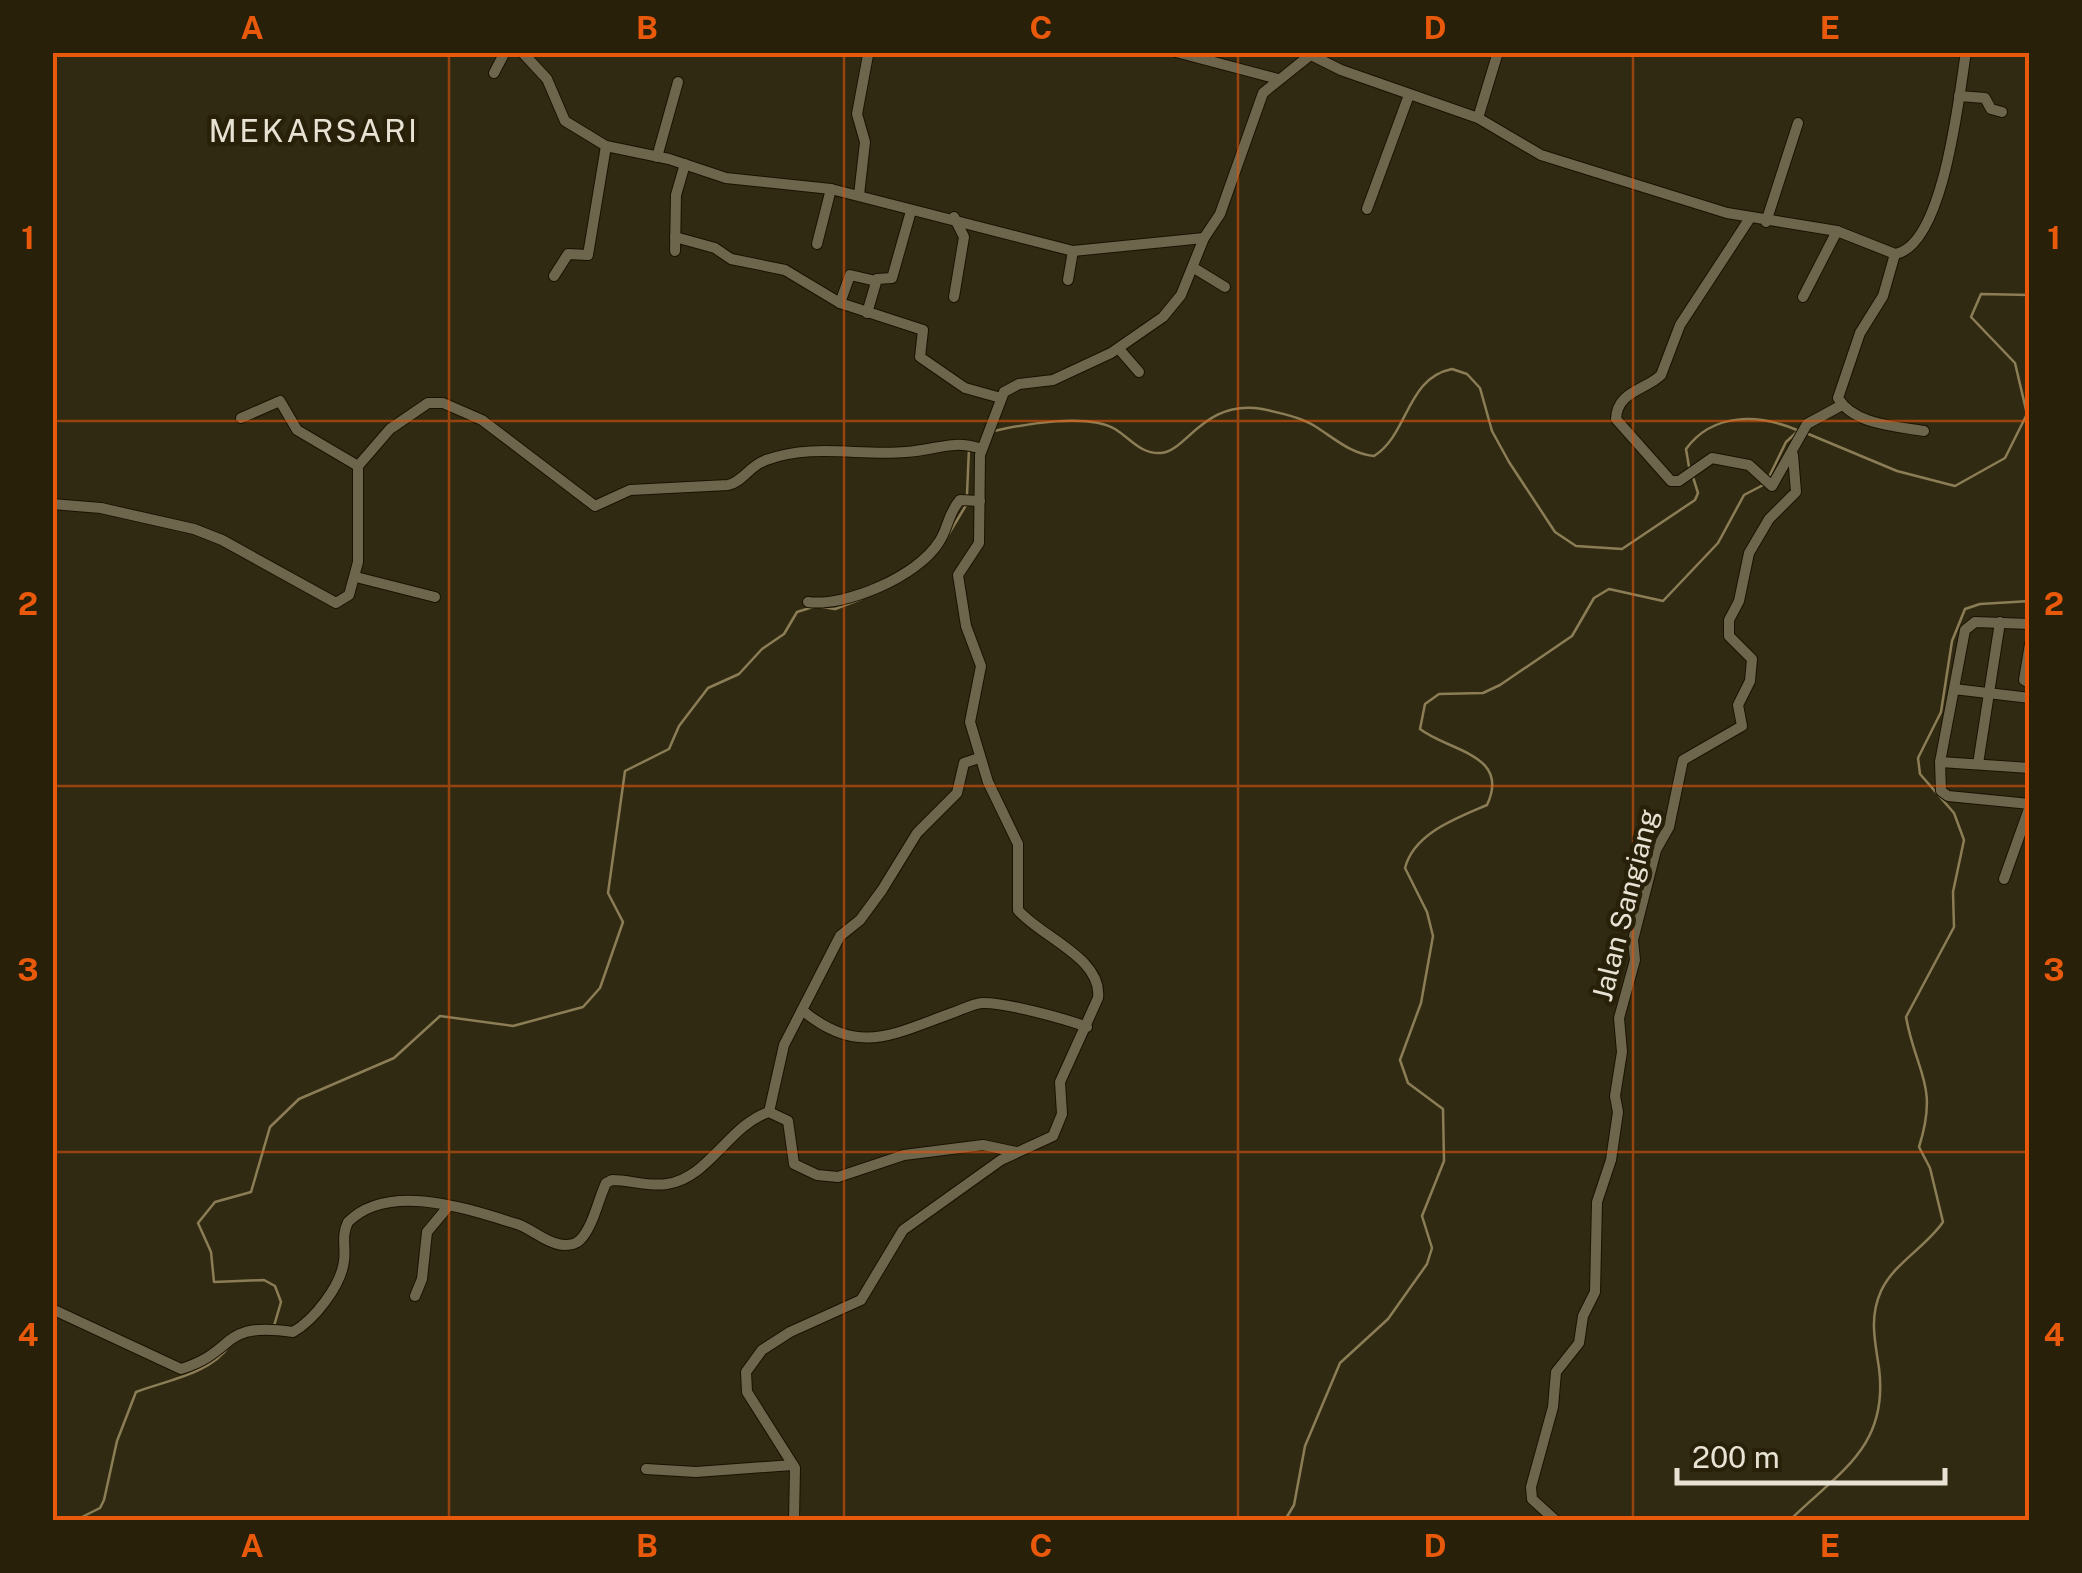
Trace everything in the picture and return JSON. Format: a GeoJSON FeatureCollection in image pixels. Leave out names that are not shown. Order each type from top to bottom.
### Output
{"type":"FeatureCollection","features":[{"type":"Feature","properties":{"kind":"street"},"geometry":{"type":"LineString","coordinates":[[494,73],[505,52]]}},
{"type":"Feature","properties":{"kind":"street"},"geometry":{"type":"LineString","coordinates":[[522,52],[547,79],[571,128],[606,146],[658,156],[750,183],[831,188],[1073,251],[1204,238]]}},
{"type":"Feature","properties":{"kind":"street"},"geometry":{"type":"LineString","coordinates":[[1176,52],[1278,78]]}},
{"type":"Feature","properties":{"kind":"street"},"geometry":{"type":"LineString","coordinates":[[1478,118],[1498,52]]}},
{"type":"Feature","properties":{"kind":"street"},"geometry":{"type":"LineString","coordinates":[[1924,431],[1873,422],[1842,405],[1838,398],[1842,378],[1865,324],[1883,296],[1895,254],[1913,245],[1931,218],[1966,52]]}},
{"type":"Feature","properties":{"kind":"street"},"geometry":{"type":"LineString","coordinates":[[794,1520],[798,1486],[793,1465],[746,1392],[744,1380],[750,1363],[790,1332],[857,1304],[903,1230],[1016,1152],[1044,1142],[1058,1129],[1062,1114],[1058,1090],[1087,1027],[1098,984],[1087,968],[1018,910],[1018,844],[979,758],[970,722],[981,666],[966,626],[958,575],[979,543],[973,499],[979,448],[992,428],[1001,398],[1019,384],[1053,380],[1120,349],[1172,308],[1230,190],[1263,94],[1278,78],[1313,54],[1409,96],[1478,118],[1541,155],[1750,218],[1837,231],[1895,254]]}},
{"type":"Feature","properties":{"kind":"street"},"geometry":{"type":"LineString","coordinates":[[860,196],[865,142],[857,114],[868,55]]}},
{"type":"Feature","properties":{"kind":"street"},"geometry":{"type":"LineString","coordinates":[[658,156],[678,82]]}},
{"type":"Feature","properties":{"kind":"street"},"geometry":{"type":"LineString","coordinates":[[1366,209],[1409,96]]}},
{"type":"Feature","properties":{"kind":"street"},"geometry":{"type":"LineString","coordinates":[[1959,96],[1985,98],[1991,108],[2002,112]]}},
{"type":"Feature","properties":{"kind":"street"},"geometry":{"type":"LineString","coordinates":[[1766,222],[1798,123]]}},
{"type":"Feature","properties":{"kind":"street"},"geometry":{"type":"LineString","coordinates":[[554,276],[568,254],[588,255],[606,146]]}},
{"type":"Feature","properties":{"kind":"street"},"geometry":{"type":"LineString","coordinates":[[675,251],[676,196],[684,164]]}},
{"type":"Feature","properties":{"kind":"street"},"geometry":{"type":"LineString","coordinates":[[817,244],[831,188]]}},
{"type":"Feature","properties":{"kind":"street"},"geometry":{"type":"LineString","coordinates":[[840,303],[850,274],[876,281],[892,278],[911,211]]}},
{"type":"Feature","properties":{"kind":"street"},"geometry":{"type":"LineString","coordinates":[[954,218],[964,237],[954,297]]}},
{"type":"Feature","properties":{"kind":"street"},"geometry":{"type":"LineString","coordinates":[[1750,218],[1680,324],[1661,375],[1638,387],[1616,415],[1671,481],[1680,481],[1712,458],[1749,465],[1768,483],[1793,454],[1806,424],[1842,405]]}},
{"type":"Feature","properties":{"kind":"street"},"geometry":{"type":"LineString","coordinates":[[1804,296],[1837,231]]}},
{"type":"Feature","properties":{"kind":"street"},"geometry":{"type":"LineString","coordinates":[[676,237],[715,248],[731,259],[785,270],[840,303],[925,331],[920,356],[966,388],[1001,398]]}},
{"type":"Feature","properties":{"kind":"street"},"geometry":{"type":"LineString","coordinates":[[1068,280],[1073,251]]}},
{"type":"Feature","properties":{"kind":"street"},"geometry":{"type":"LineString","coordinates":[[1194,268],[1225,287]]}},
{"type":"Feature","properties":{"kind":"street"},"geometry":{"type":"LineString","coordinates":[[868,312],[876,281]]}},
{"type":"Feature","properties":{"kind":"street"},"geometry":{"type":"LineString","coordinates":[[1120,349],[1139,372]]}},
{"type":"Feature","properties":{"kind":"street"},"geometry":{"type":"LineString","coordinates":[[242,418],[280,400],[297,430],[358,466]]}},
{"type":"Feature","properties":{"kind":"street"},"geometry":{"type":"LineString","coordinates":[[52,504],[101,508],[194,530],[222,540],[336,602],[349,595],[356,577],[358,466],[390,430],[434,402],[482,420],[595,506],[630,490],[728,485],[738,482],[754,465],[799,452],[907,452],[959,441],[979,448]]}},
{"type":"Feature","properties":{"kind":"street","name":"Jalan Sangiang"},"geometry":{"type":"LineString","coordinates":[[1555,1520],[1532,1499],[1530,1487],[1553,1407],[1556,1372],[1579,1343],[1583,1316],[1596,1292],[1597,1202],[1611,1160],[1618,1112],[1615,1096],[1622,1052],[1619,1018],[1635,960],[1633,940],[1656,850],[1669,827],[1683,760],[1742,726],[1738,705],[1750,681],[1752,660],[1729,636],[1729,620],[1755,541],[1768,519],[1794,496],[1798,481],[1793,454]]}},
{"type":"Feature","properties":{"kind":"street"},"geometry":{"type":"LineString","coordinates":[[808,602],[848,601],[912,568],[940,542],[951,511],[973,499]]}},
{"type":"Feature","properties":{"kind":"street"},"geometry":{"type":"LineString","coordinates":[[356,577],[435,597]]}},
{"type":"Feature","properties":{"kind":"street"},"geometry":{"type":"LineString","coordinates":[[2004,879],[2030,805],[1944,794],[1940,762],[1965,630],[1976,622],[2030,624]]}},
{"type":"Feature","properties":{"kind":"street"},"geometry":{"type":"LineString","coordinates":[[1978,764],[2000,622]]}},
{"type":"Feature","properties":{"kind":"street"},"geometry":{"type":"LineString","coordinates":[[2029,647],[2024,680],[2030,683]]}},
{"type":"Feature","properties":{"kind":"street"},"geometry":{"type":"LineString","coordinates":[[1954,689],[2030,698]]}},
{"type":"Feature","properties":{"kind":"street"},"geometry":{"type":"LineString","coordinates":[[52,1309],[181,1369],[204,1361],[236,1332],[260,1327],[293,1332],[302,1327],[328,1295],[344,1261],[344,1228],[364,1208],[388,1201],[447,1208],[520,1225],[557,1244],[570,1245],[580,1240],[606,1184],[612,1180],[664,1185],[678,1182],[743,1126],[769,1112],[784,1045],[842,932],[860,920],[917,833],[957,793],[964,763],[979,758]]}},
{"type":"Feature","properties":{"kind":"street"},"geometry":{"type":"LineString","coordinates":[[1940,762],[2030,768]]}},
{"type":"Feature","properties":{"kind":"street"},"geometry":{"type":"LineString","coordinates":[[802,1010],[837,1032],[866,1039],[894,1036],[981,1003],[1053,1015],[1087,1027]]}},
{"type":"Feature","properties":{"kind":"street"},"geometry":{"type":"LineString","coordinates":[[769,1112],[788,1121],[794,1164],[817,1174],[838,1176],[904,1156],[982,1145],[1016,1152]]}},
{"type":"Feature","properties":{"kind":"street"},"geometry":{"type":"LineString","coordinates":[[415,1296],[422,1279],[427,1232],[447,1208]]}},
{"type":"Feature","properties":{"kind":"street"},"geometry":{"type":"LineString","coordinates":[[646,1469],[696,1472],[793,1465]]}},
{"type":"Feature","properties":{"kind":"waterway"},"geometry":{"type":"LineString","coordinates":[[1806,433],[1897,471],[1955,486],[2005,458],[2027,414],[2015,363],[1971,317],[1981,294],[2030,295]]}},
{"type":"Feature","properties":{"kind":"waterway"},"geometry":{"type":"LineString","coordinates":[[994,431],[1038,423],[1089,422],[1115,429],[1147,451],[1161,453],[1211,418],[1242,408],[1262,409],[1302,420],[1349,448],[1374,456],[1386,446],[1425,383],[1452,369],[1467,374],[1480,388],[1492,431],[1509,462],[1555,532],[1576,546],[1622,549],[1695,500],[1698,493],[1692,474]]}},
{"type":"Feature","properties":{"kind":"waterway"},"geometry":{"type":"LineString","coordinates":[[1689,467],[1686,449],[1709,428],[1723,423],[1752,419],[1797,430]]}},
{"type":"Feature","properties":{"kind":"waterway"},"geometry":{"type":"LineString","coordinates":[[1769,477],[1786,442],[1798,431]]}},
{"type":"Feature","properties":{"kind":"waterway"},"geometry":{"type":"LineString","coordinates":[[967,494],[969,448]]}},
{"type":"Feature","properties":{"kind":"waterway"},"geometry":{"type":"LineString","coordinates":[[1285,1520],[1294,1505],[1305,1446],[1340,1363],[1388,1319],[1427,1264],[1432,1248],[1422,1216],[1444,1161],[1443,1109],[1408,1083],[1400,1060],[1421,1003],[1433,936],[1427,912],[1405,868],[1417,845],[1427,836],[1487,805],[1492,788],[1491,775],[1484,764],[1420,729],[1425,704],[1439,694],[1483,693],[1500,685],[1572,636],[1594,598],[1609,589],[1663,601],[1718,543],[1744,495],[1765,484]]}},
{"type":"Feature","properties":{"kind":"waterway"},"geometry":{"type":"LineString","coordinates":[[939,550],[968,502]]}},
{"type":"Feature","properties":{"kind":"waterway"},"geometry":{"type":"LineString","coordinates":[[274,1326],[281,1302],[275,1286],[264,1280],[214,1282],[211,1252],[198,1223],[215,1202],[251,1192],[270,1127],[299,1099],[394,1058],[440,1016],[513,1026],[583,1007],[600,988],[623,922],[608,893],[625,771],[669,749],[679,726],[708,688],[739,674],[762,649],[784,634],[797,612],[816,606],[835,609],[861,599]]}},
{"type":"Feature","properties":{"kind":"waterway"},"geometry":{"type":"LineString","coordinates":[[1790,1520],[1842,1472],[1868,1438],[1880,1395],[1874,1330],[1877,1301],[1894,1272],[1943,1222],[1930,1168],[1919,1147],[1925,1126],[1926,1093],[1906,1017],[1954,927],[1953,892],[1964,840],[1954,813],[1920,774],[1918,758],[1941,712],[1952,641],[1965,609],[1980,604],[2030,601]]}},
{"type":"Feature","properties":{"kind":"waterway"},"geometry":{"type":"LineString","coordinates":[[76,1520],[100,1508],[104,1500],[117,1441],[136,1392],[199,1370],[230,1345]]}},
{"type":"Feature","properties":{"kind":"district","name":"MEKARSARI"},"geometry":{"type":"Point","coordinates":[314,131]}}]}
